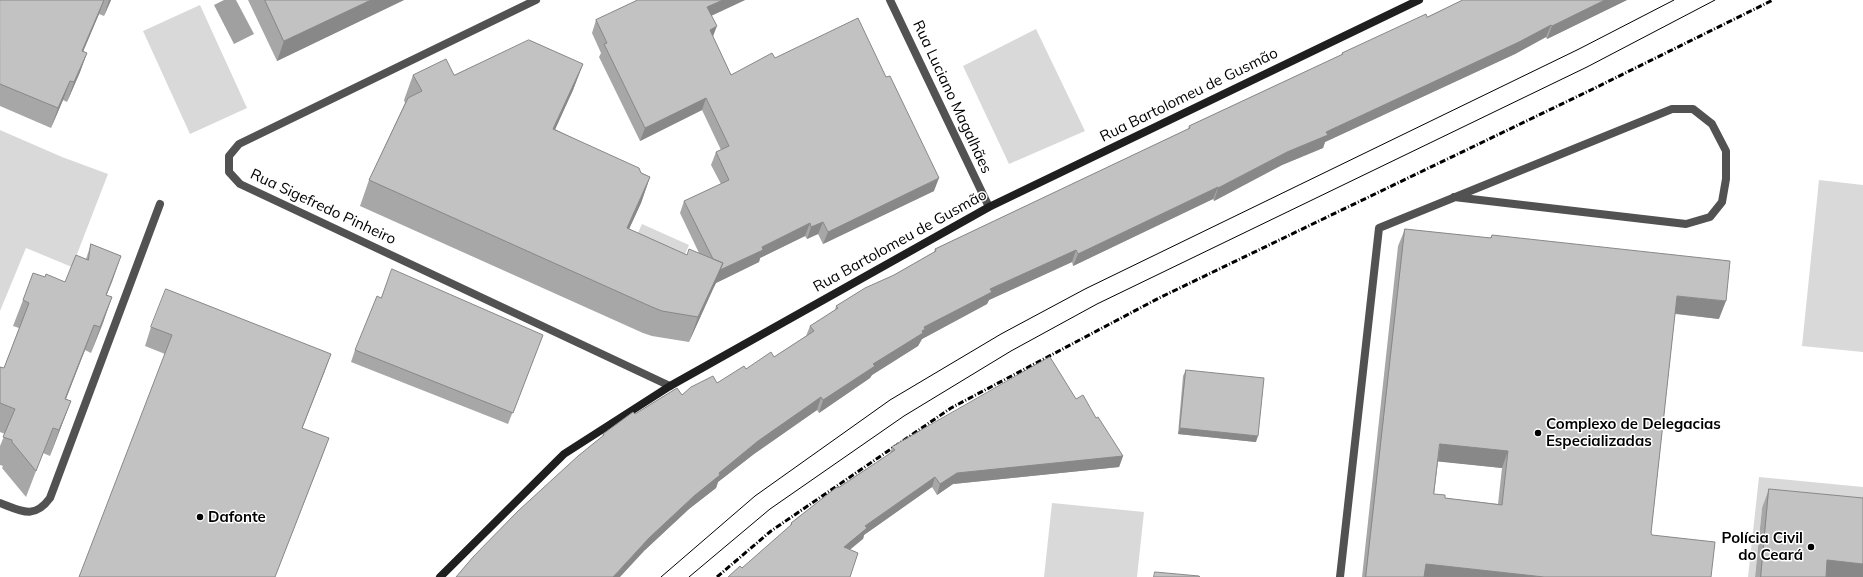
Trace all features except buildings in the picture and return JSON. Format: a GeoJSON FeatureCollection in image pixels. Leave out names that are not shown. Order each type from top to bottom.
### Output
{"type":"FeatureCollection","features":[{"type":"Feature","properties":{"kind":"street","name":"Rua Sigefredo Pinheiro"},"geometry":{"type":"LineString","coordinates":[[536,0],[239,144],[229,156],[229,172],[240,184],[670,386]]}},
{"type":"Feature","properties":{"kind":"street","name":"Rua Luciano Magalhães"},"geometry":{"type":"LineString","coordinates":[[890,0],[989,207]]}},
{"type":"Feature","properties":{"kind":"street","name":"Rua Bartolomeu de Gusmão"},"geometry":{"type":"LineString","coordinates":[[440,577],[564,454],[670,386],[989,207],[1419,0]]}},
{"type":"Feature","properties":{"kind":"street"},"geometry":{"type":"LineString","coordinates":[[1340,577],[1379,228],[1454,197],[1672,109],[1693,109],[1712,124],[1726,151],[1726,179],[1722,202],[1710,217],[1686,224],[1454,197]]}},
{"type":"Feature","properties":{"kind":"street"},"geometry":{"type":"LineString","coordinates":[[0,503],[21,511],[32,512],[43,508],[50,498],[160,204]]}},
{"type":"Feature","properties":{"kind":"shaded area"},"geometry":{"type":"Polygon","coordinates":[[[224,0],[236,0],[254,34],[234,44],[214,5],[224,0]]]}},
{"type":"Feature","properties":{"kind":"shaded area"},"geometry":{"type":"Polygon","coordinates":[[[200,5],[247,108],[190,134],[143,31],[200,5]]]}},
{"type":"Feature","properties":{"kind":"shaded area"},"geometry":{"type":"Polygon","coordinates":[[[1036,29],[1085,131],[1009,164],[963,66],[1036,29]]]}},
{"type":"Feature","properties":{"kind":"shaded area"},"geometry":{"type":"Polygon","coordinates":[[[0,130],[62,157],[108,174],[72,267],[26,248],[0,311],[0,130]]]}},
{"type":"Feature","properties":{"kind":"shaded area"},"geometry":{"type":"Polygon","coordinates":[[[1819,180],[1863,185],[1863,352],[1802,346],[1819,180]]]}},
{"type":"Feature","properties":{"kind":"shaded area"},"geometry":{"type":"Polygon","coordinates":[[[642,224],[689,245],[677,273],[629,252],[642,224]]]}},
{"type":"Feature","properties":{"kind":"shaded area"},"geometry":{"type":"Polygon","coordinates":[[[1759,477],[1863,487],[1863,518],[1762,508],[1755,577],[1748,577],[1759,477]]]}},
{"type":"Feature","properties":{"kind":"shaded area"},"geometry":{"type":"Polygon","coordinates":[[[1052,503],[1144,512],[1137,577],[1044,577],[1052,503]]]}},
{"type":"Feature","properties":{"kind":"tram line"},"geometry":{"type":"LineString","coordinates":[[661,577],[755,496],[890,400],[1001,334],[1085,289],[1579,49],[1674,0]]}},
{"type":"Feature","properties":{"kind":"tram line"},"geometry":{"type":"LineString","coordinates":[[689,577],[770,509],[904,416],[1011,351],[1097,304],[1587,67],[1715,0]]}},
{"type":"Feature","properties":{"kind":"railway"},"geometry":{"type":"LineString","coordinates":[[717,577],[771,531],[951,408],[1159,298],[1597,87],[1773,0]]}},
{"type":"Feature","properties":{"kind":"place","name":"Complexo de Delegacias Especializadas"},"geometry":{"type":"Point","coordinates":[1538,433]}},
{"type":"Feature","properties":{"kind":"place","name":"Dafonte"},"geometry":{"type":"Point","coordinates":[200,517]}},
{"type":"Feature","properties":{"kind":"place","name":"Polícia Civil do Ceará"},"geometry":{"type":"Point","coordinates":[1811,547]}}]}
